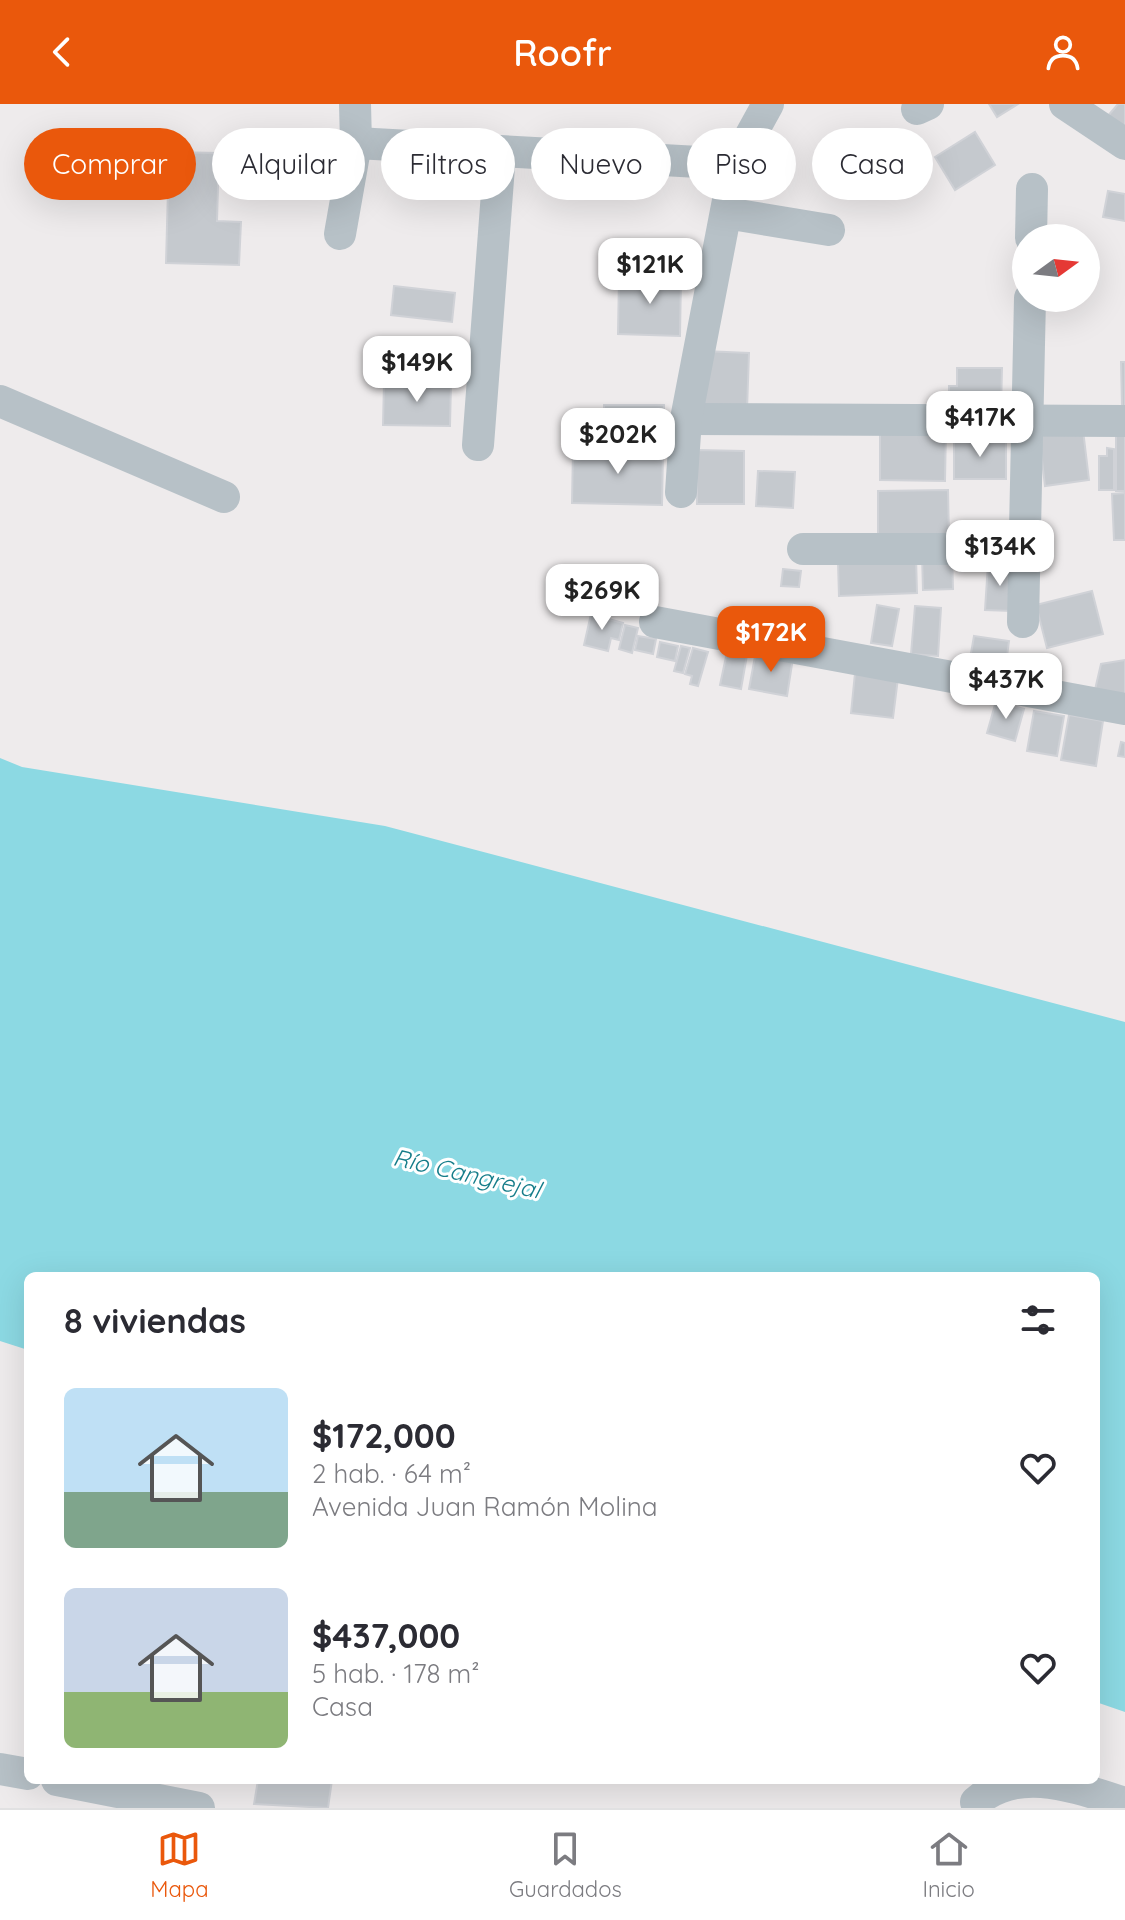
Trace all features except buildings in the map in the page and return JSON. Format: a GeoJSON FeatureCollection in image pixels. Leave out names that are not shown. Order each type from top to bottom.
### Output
{"type":"FeatureCollection","features":[{"type":"Feature","properties":{"kind":"street"},"geometry":{"type":"LineString","coordinates":[[355,104],[356,128]]}},
{"type":"Feature","properties":{"kind":"street"},"geometry":{"type":"LineString","coordinates":[[755,128],[768,104]]}},
{"type":"Feature","properties":{"kind":"street"},"geometry":{"type":"LineString","coordinates":[[1065,104],[1125,144]]}},
{"type":"Feature","properties":{"kind":"street"},"geometry":{"type":"LineString","coordinates":[[515,154],[687,162]]}},
{"type":"Feature","properties":{"kind":"street"},"geometry":{"type":"LineString","coordinates":[[1031,224],[1032,189]]}},
{"type":"Feature","properties":{"kind":"street"},"geometry":{"type":"LineString","coordinates":[[340,234],[346,200]]}},
{"type":"Feature","properties":{"kind":"street"},"geometry":{"type":"LineString","coordinates":[[478,445],[496,200]]}},
{"type":"Feature","properties":{"kind":"street"},"geometry":{"type":"LineString","coordinates":[[681,492],[686,419],[728,200]]}},
{"type":"Feature","properties":{"kind":"street"},"geometry":{"type":"LineString","coordinates":[[726,213],[829,230]]}},
{"type":"Feature","properties":{"kind":"street"},"geometry":{"type":"LineString","coordinates":[[1023,622],[1030,312]]}},
{"type":"Feature","properties":{"kind":"street"},"geometry":{"type":"LineString","coordinates":[[0,401],[224,497]]}},
{"type":"Feature","properties":{"kind":"street"},"geometry":{"type":"LineString","coordinates":[[686,419],[1125,421]]}},
{"type":"Feature","properties":{"kind":"street"},"geometry":{"type":"LineString","coordinates":[[803,549],[1024,549]]}},
{"type":"Feature","properties":{"kind":"street"},"geometry":{"type":"LineString","coordinates":[[655,622],[1125,709]]}},
{"type":"Feature","properties":{"kind":"street"},"geometry":{"type":"LineString","coordinates":[[0,1769],[24,1773]]}},
{"type":"Feature","properties":{"kind":"street"},"geometry":{"type":"LineString","coordinates":[[77,1784],[199,1808]]}},
{"type":"Feature","properties":{"kind":"street"},"geometry":{"type":"LineString","coordinates":[[976,1797],[1001,1786],[1022,1784]]}},
{"type":"Feature","properties":{"kind":"street"},"geometry":{"type":"LineString","coordinates":[[1052,1784],[1125,1803]]}},
{"type":"Feature","properties":{"kind":"water","name":"Río Cangrejal"},"geometry":{"type":"Polygon","coordinates":[[[0,758],[22,767],[385,826],[1125,1022],[1125,1712],[1100,1703],[1100,1272],[24,1272],[24,1349],[0,1341],[0,758]]]}}]}
